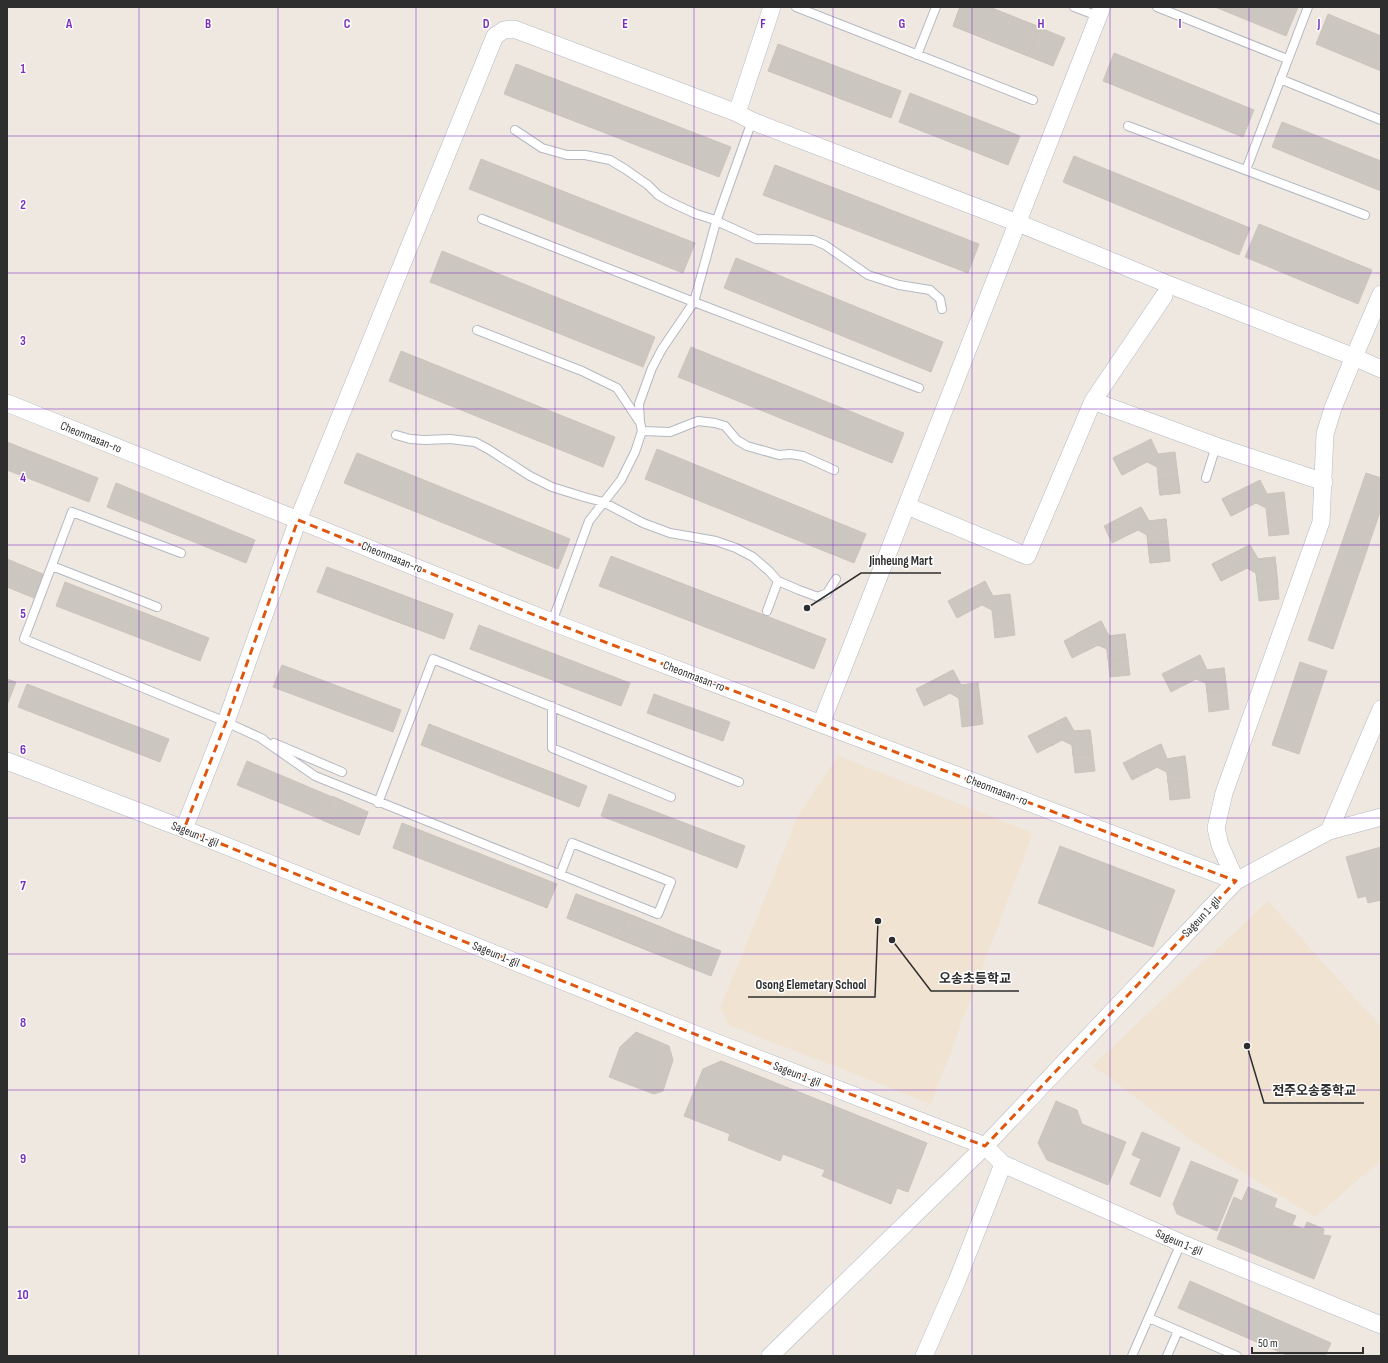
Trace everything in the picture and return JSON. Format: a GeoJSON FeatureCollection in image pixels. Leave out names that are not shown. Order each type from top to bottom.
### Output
{"type":"FeatureCollection","features":[{"type":"Feature","properties":{"kind":"street"},"geometry":{"type":"LineString","coordinates":[[737,113],[772,7]]}},
{"type":"Feature","properties":{"kind":"street"},"geometry":{"type":"LineString","coordinates":[[821,724],[1100,11]]}},
{"type":"Feature","properties":{"kind":"street"},"geometry":{"type":"LineString","coordinates":[[184,829],[226,722],[298,520],[495,36],[504,30],[514,29],[737,113],[1018,223],[1381,369]]}},
{"type":"Feature","properties":{"kind":"street"},"geometry":{"type":"LineString","coordinates":[[1381,294],[1333,408],[1326,434],[1321,522],[1223,800],[1216,828],[1220,845],[1236,880],[1329,831],[1381,817]]}},
{"type":"Feature","properties":{"kind":"street"},"geometry":{"type":"LineString","coordinates":[[907,506],[1027,556],[1093,401],[1164,296]]}},
{"type":"Feature","properties":{"kind":"street"},"geometry":{"type":"LineString","coordinates":[[1093,401],[1216,446],[1324,482]]}},
{"type":"Feature","properties":{"kind":"street","name":"Cheonmasan-ro"},"geometry":{"type":"LineString","coordinates":[[7,403],[552,622],[1236,880]]}},
{"type":"Feature","properties":{"kind":"street"},"geometry":{"type":"LineString","coordinates":[[1329,831],[1381,709]]}},
{"type":"Feature","properties":{"kind":"street","name":"Sageun 1-gil"},"geometry":{"type":"LineString","coordinates":[[7,761],[184,829],[699,1036],[985,1146],[1003,1164],[1181,1243],[1381,1325]]}},
{"type":"Feature","properties":{"kind":"street","name":"Sageun 1-gil"},"geometry":{"type":"LineString","coordinates":[[770,1356],[985,1146],[1236,880]]}},
{"type":"Feature","properties":{"kind":"street"},"geometry":{"type":"LineString","coordinates":[[924,1356],[957,1281],[1003,1164]]}},
{"type":"Feature","properties":{"kind":"lane"},"geometry":{"type":"LineString","coordinates":[[796,7],[1032,100]]}},
{"type":"Feature","properties":{"kind":"lane"},"geometry":{"type":"LineString","coordinates":[[917,55],[936,7]]}},
{"type":"Feature","properties":{"kind":"lane"},"geometry":{"type":"LineString","coordinates":[[1074,7],[1100,11]]}},
{"type":"Feature","properties":{"kind":"lane"},"geometry":{"type":"LineString","coordinates":[[1157,7],[1287,59]]}},
{"type":"Feature","properties":{"kind":"lane"},"geometry":{"type":"LineString","coordinates":[[1246,170],[1308,7]]}},
{"type":"Feature","properties":{"kind":"lane"},"geometry":{"type":"LineString","coordinates":[[1280,79],[1381,120]]}},
{"type":"Feature","properties":{"kind":"lane"},"geometry":{"type":"LineString","coordinates":[[552,622],[588,521],[621,480],[635,452],[642,431],[639,404],[652,368],[662,349],[694,302],[716,222],[752,120]]}},
{"type":"Feature","properties":{"kind":"lane"},"geometry":{"type":"LineString","coordinates":[[1128,126],[1366,215]]}},
{"type":"Feature","properties":{"kind":"lane"},"geometry":{"type":"LineString","coordinates":[[515,130],[542,148],[568,155],[584,155],[610,160],[625,169],[658,195],[670,202],[756,239],[813,240],[825,245],[868,275],[899,285],[930,290],[940,299],[942,309]]}},
{"type":"Feature","properties":{"kind":"lane"},"geometry":{"type":"LineString","coordinates":[[482,219],[919,388]]}},
{"type":"Feature","properties":{"kind":"lane"},"geometry":{"type":"LineString","coordinates":[[477,330],[582,371],[617,388],[640,422]]}},
{"type":"Feature","properties":{"kind":"lane"},"geometry":{"type":"LineString","coordinates":[[642,431],[670,432],[698,421],[715,423],[725,426],[737,440],[748,446],[779,455],[790,454],[803,456],[834,470]]}},
{"type":"Feature","properties":{"kind":"lane"},"geometry":{"type":"LineString","coordinates":[[396,435],[410,439],[450,439],[475,442],[543,483],[603,502],[643,522],[670,533],[716,541],[736,548],[753,557],[778,581],[818,597],[827,593],[836,579]]}},
{"type":"Feature","properties":{"kind":"lane"},"geometry":{"type":"LineString","coordinates":[[1206,478],[1216,446]]}},
{"type":"Feature","properties":{"kind":"lane"},"geometry":{"type":"LineString","coordinates":[[181,553],[72,512],[24,639],[226,722],[342,772]]}},
{"type":"Feature","properties":{"kind":"lane"},"geometry":{"type":"LineString","coordinates":[[52,566],[157,607]]}},
{"type":"Feature","properties":{"kind":"lane"},"geometry":{"type":"LineString","coordinates":[[768,611],[778,581]]}},
{"type":"Feature","properties":{"kind":"lane"},"geometry":{"type":"LineString","coordinates":[[378,802],[433,659],[739,782]]}},
{"type":"Feature","properties":{"kind":"lane"},"geometry":{"type":"LineString","coordinates":[[552,706],[552,748],[670,796]]}},
{"type":"Feature","properties":{"kind":"lane"},"geometry":{"type":"LineString","coordinates":[[259,737],[315,776],[378,802],[560,875],[658,914],[671,882],[572,843],[560,875]]}},
{"type":"Feature","properties":{"kind":"lane"},"geometry":{"type":"LineString","coordinates":[[1132,1356],[1181,1243]]}},
{"type":"Feature","properties":{"kind":"lane"},"geometry":{"type":"LineString","coordinates":[[1149,1318],[1237,1356]]}},
{"type":"Feature","properties":{"kind":"lane"},"geometry":{"type":"LineString","coordinates":[[1167,1356],[1178,1331]]}},
{"type":"Feature","properties":{"kind":"highlighted area"},"geometry":{"type":"Polygon","coordinates":[[[298,520],[552,622],[1236,881],[985,1146],[707,1039],[184,829],[226,722],[298,520]]]}},
{"type":"Feature","properties":{"kind":"shaded area"},"geometry":{"type":"Polygon","coordinates":[[[838,756],[1033,833],[931,1104],[729,1025],[720,1008],[799,814],[838,756]]]}},
{"type":"Feature","properties":{"kind":"shaded area"},"geometry":{"type":"Polygon","coordinates":[[[1268,901],[1381,1027],[1381,1160],[1315,1217],[1192,1141],[1093,1065],[1268,901]]]}},
{"type":"Feature","properties":{"kind":"building"},"geometry":{"type":"Polygon","coordinates":[[[960,7],[989,7],[1065,38],[1053,66],[953,26],[960,7]]]}},
{"type":"Feature","properties":{"kind":"building"},"geometry":{"type":"Polygon","coordinates":[[[960,7],[989,7],[1040,27],[1028,56],[953,26],[960,7]]]}},
{"type":"Feature","properties":{"kind":"building"},"geometry":{"type":"Polygon","coordinates":[[[1215,7],[1298,7],[1286,36],[1215,7]]]}},
{"type":"Feature","properties":{"kind":"building"},"geometry":{"type":"Polygon","coordinates":[[[1328,14],[1381,36],[1381,71],[1316,44],[1328,14]]]}},
{"type":"Feature","properties":{"kind":"building"},"geometry":{"type":"Polygon","coordinates":[[[778,44],[901,91],[891,118],[768,71],[778,44]]]}},
{"type":"Feature","properties":{"kind":"building"},"geometry":{"type":"Polygon","coordinates":[[[1114,53],[1254,110],[1243,137],[1103,81],[1114,53]]]}},
{"type":"Feature","properties":{"kind":"building"},"geometry":{"type":"Polygon","coordinates":[[[516,64],[731,147],[719,177],[504,94],[516,64]]]}},
{"type":"Feature","properties":{"kind":"building"},"geometry":{"type":"Polygon","coordinates":[[[910,93],[1020,136],[1008,165],[899,122],[910,93]]]}},
{"type":"Feature","properties":{"kind":"building"},"geometry":{"type":"Polygon","coordinates":[[[1282,122],[1381,161],[1381,191],[1272,147],[1282,122]]]}},
{"type":"Feature","properties":{"kind":"building"},"geometry":{"type":"Polygon","coordinates":[[[1074,156],[1250,228],[1239,255],[1063,182],[1074,156]]]}},
{"type":"Feature","properties":{"kind":"building"},"geometry":{"type":"Polygon","coordinates":[[[481,159],[695,243],[683,273],[469,189],[481,159]]]}},
{"type":"Feature","properties":{"kind":"building"},"geometry":{"type":"Polygon","coordinates":[[[775,165],[979,244],[968,273],[763,195],[775,165]]]}},
{"type":"Feature","properties":{"kind":"building"},"geometry":{"type":"Polygon","coordinates":[[[1259,224],[1372,270],[1358,304],[1245,257],[1259,224]]]}},
{"type":"Feature","properties":{"kind":"building"},"geometry":{"type":"Polygon","coordinates":[[[442,251],[655,337],[643,367],[430,282],[442,251]]]}},
{"type":"Feature","properties":{"kind":"building"},"geometry":{"type":"Polygon","coordinates":[[[736,258],[943,342],[931,372],[724,288],[736,258]]]}},
{"type":"Feature","properties":{"kind":"building"},"geometry":{"type":"Polygon","coordinates":[[[691,347],[904,433],[892,463],[678,377],[691,347]]]}},
{"type":"Feature","properties":{"kind":"building"},"geometry":{"type":"Polygon","coordinates":[[[401,351],[615,437],[603,467],[389,381],[401,351]]]}},
{"type":"Feature","properties":{"kind":"building"},"geometry":{"type":"Polygon","coordinates":[[[1151,439],[1158,454],[1175,452],[1180,493],[1160,495],[1157,467],[1147,462],[1122,475],[1113,458],[1151,439]]]}},
{"type":"Feature","properties":{"kind":"building"},"geometry":{"type":"Polygon","coordinates":[[[7,442],[98,478],[89,502],[7,470],[7,442]]]}},
{"type":"Feature","properties":{"kind":"building"},"geometry":{"type":"Polygon","coordinates":[[[657,449],[866,534],[854,563],[645,479],[657,449]]]}},
{"type":"Feature","properties":{"kind":"building"},"geometry":{"type":"Polygon","coordinates":[[[1127,451],[1136,468],[1122,475],[1113,458],[1127,451]]]}},
{"type":"Feature","properties":{"kind":"building"},"geometry":{"type":"Polygon","coordinates":[[[357,453],[570,539],[558,569],[344,483],[357,453]]]}},
{"type":"Feature","properties":{"kind":"building"},"geometry":{"type":"Polygon","coordinates":[[[1366,473],[1381,478],[1381,509],[1333,649],[1308,640],[1366,473]]]}},
{"type":"Feature","properties":{"kind":"building"},"geometry":{"type":"Polygon","coordinates":[[[1178,478],[1180,493],[1160,495],[1158,480],[1178,478]]]}},
{"type":"Feature","properties":{"kind":"building"},"geometry":{"type":"Polygon","coordinates":[[[1260,480],[1267,494],[1284,492],[1289,534],[1269,536],[1266,508],[1256,503],[1231,516],[1222,499],[1260,480]]]}},
{"type":"Feature","properties":{"kind":"building"},"geometry":{"type":"Polygon","coordinates":[[[116,483],[255,540],[246,563],[107,507],[116,483]]]}},
{"type":"Feature","properties":{"kind":"building"},"geometry":{"type":"Polygon","coordinates":[[[1236,492],[1245,509],[1231,516],[1222,499],[1236,492]]]}},
{"type":"Feature","properties":{"kind":"building"},"geometry":{"type":"Polygon","coordinates":[[[1141,507],[1149,521],[1166,519],[1170,561],[1150,563],[1147,535],[1138,530],[1112,543],[1104,526],[1141,507]]]}},
{"type":"Feature","properties":{"kind":"building"},"geometry":{"type":"Polygon","coordinates":[[[1141,507],[1149,521],[1166,519],[1168,541],[1148,543],[1147,535],[1138,530],[1130,534],[1122,517],[1141,507]]]}},
{"type":"Feature","properties":{"kind":"building"},"geometry":{"type":"Polygon","coordinates":[[[1168,541],[1170,561],[1150,563],[1148,543],[1168,541]]]}},
{"type":"Feature","properties":{"kind":"building"},"geometry":{"type":"Polygon","coordinates":[[[1250,545],[1258,559],[1275,557],[1279,599],[1259,601],[1256,573],[1247,568],[1221,581],[1212,564],[1250,545]]]}},
{"type":"Feature","properties":{"kind":"building"},"geometry":{"type":"Polygon","coordinates":[[[1250,545],[1258,559],[1275,557],[1278,584],[1258,586],[1256,573],[1247,568],[1235,574],[1226,557],[1250,545]]]}},
{"type":"Feature","properties":{"kind":"building"},"geometry":{"type":"Polygon","coordinates":[[[611,556],[826,639],[814,669],[599,586],[611,556]]]}},
{"type":"Feature","properties":{"kind":"building"},"geometry":{"type":"Polygon","coordinates":[[[1226,557],[1235,574],[1221,581],[1212,564],[1226,557]]]}},
{"type":"Feature","properties":{"kind":"building"},"geometry":{"type":"Polygon","coordinates":[[[7,559],[43,574],[34,598],[7,587],[7,559]]]}},
{"type":"Feature","properties":{"kind":"building"},"geometry":{"type":"Polygon","coordinates":[[[327,567],[453,614],[444,639],[317,592],[327,567]]]}},
{"type":"Feature","properties":{"kind":"building"},"geometry":{"type":"Polygon","coordinates":[[[349,575],[453,614],[444,639],[339,600],[349,575]]]}},
{"type":"Feature","properties":{"kind":"building"},"geometry":{"type":"Polygon","coordinates":[[[985,581],[993,596],[1010,594],[1015,635],[995,638],[992,610],[982,605],[957,618],[948,601],[985,581]]]}},
{"type":"Feature","properties":{"kind":"building"},"geometry":{"type":"Polygon","coordinates":[[[65,582],[209,638],[200,661],[56,606],[65,582]]]}},
{"type":"Feature","properties":{"kind":"building"},"geometry":{"type":"Polygon","coordinates":[[[1101,621],[1109,636],[1125,634],[1130,675],[1110,677],[1107,649],[1098,645],[1072,658],[1064,641],[1101,621]]]}},
{"type":"Feature","properties":{"kind":"building"},"geometry":{"type":"Polygon","coordinates":[[[1101,621],[1109,636],[1125,634],[1128,658],[1108,660],[1107,649],[1098,645],[1087,650],[1076,634],[1101,621]]]}},
{"type":"Feature","properties":{"kind":"building"},"geometry":{"type":"Polygon","coordinates":[[[479,625],[630,683],[621,706],[470,649],[479,625]]]}},
{"type":"Feature","properties":{"kind":"building"},"geometry":{"type":"Polygon","coordinates":[[[1200,655],[1207,670],[1224,668],[1229,709],[1209,712],[1206,683],[1196,679],[1171,692],[1162,674],[1200,655]]]}},
{"type":"Feature","properties":{"kind":"building"},"geometry":{"type":"Polygon","coordinates":[[[1200,655],[1207,670],[1224,668],[1227,691],[1207,693],[1206,683],[1196,679],[1185,684],[1175,668],[1200,655]]]}},
{"type":"Feature","properties":{"kind":"building"},"geometry":{"type":"Polygon","coordinates":[[[1300,662],[1327,671],[1299,754],[1272,745],[1300,662]]]}},
{"type":"Feature","properties":{"kind":"building"},"geometry":{"type":"Polygon","coordinates":[[[282,665],[401,710],[393,732],[273,687],[282,665]]]}},
{"type":"Feature","properties":{"kind":"building"},"geometry":{"type":"Polygon","coordinates":[[[953,670],[961,685],[978,683],[983,724],[962,727],[959,698],[950,693],[924,706],[916,689],[953,670]]]}},
{"type":"Feature","properties":{"kind":"building"},"geometry":{"type":"Polygon","coordinates":[[[953,670],[961,685],[978,683],[980,706],[960,708],[959,698],[950,693],[939,699],[930,682],[953,670]]]}},
{"type":"Feature","properties":{"kind":"building"},"geometry":{"type":"Polygon","coordinates":[[[7,679],[16,682],[7,705],[7,679]]]}},
{"type":"Feature","properties":{"kind":"building"},"geometry":{"type":"Polygon","coordinates":[[[27,684],[169,739],[160,762],[18,707],[27,684]]]}},
{"type":"Feature","properties":{"kind":"building"},"geometry":{"type":"Polygon","coordinates":[[[654,694],[730,722],[723,741],[647,713],[654,694]]]}},
{"type":"Feature","properties":{"kind":"building"},"geometry":{"type":"Polygon","coordinates":[[[1066,717],[1074,731],[1090,730],[1095,771],[1075,773],[1072,745],[1062,740],[1037,753],[1028,736],[1066,717]]]}},
{"type":"Feature","properties":{"kind":"building"},"geometry":{"type":"Polygon","coordinates":[[[1066,717],[1074,731],[1090,730],[1093,753],[1073,756],[1072,745],[1062,740],[1051,746],[1041,730],[1066,717]]]}},
{"type":"Feature","properties":{"kind":"building"},"geometry":{"type":"Polygon","coordinates":[[[429,724],[587,786],[579,807],[421,745],[429,724]]]}},
{"type":"Feature","properties":{"kind":"building"},"geometry":{"type":"Polygon","coordinates":[[[1161,744],[1167,759],[1185,756],[1190,798],[1170,800],[1167,772],[1157,767],[1132,780],[1123,763],[1161,744]]]}},
{"type":"Feature","properties":{"kind":"building"},"geometry":{"type":"Polygon","coordinates":[[[1161,744],[1167,759],[1185,756],[1188,780],[1168,783],[1167,772],[1157,767],[1146,773],[1136,756],[1161,744]]]}},
{"type":"Feature","properties":{"kind":"building"},"geometry":{"type":"Polygon","coordinates":[[[247,761],[368,812],[359,835],[237,785],[247,761]]]}},
{"type":"Feature","properties":{"kind":"building"},"geometry":{"type":"Polygon","coordinates":[[[609,794],[745,846],[737,868],[601,816],[609,794]]]}},
{"type":"Feature","properties":{"kind":"building"},"geometry":{"type":"Polygon","coordinates":[[[332,796],[368,812],[359,835],[322,820],[332,796]]]}},
{"type":"Feature","properties":{"kind":"building"},"geometry":{"type":"Polygon","coordinates":[[[402,823],[557,884],[547,908],[393,848],[402,823]]]}},
{"type":"Feature","properties":{"kind":"building"},"geometry":{"type":"Polygon","coordinates":[[[1060,846],[1175,890],[1153,947],[1038,903],[1060,846]]]}},
{"type":"Feature","properties":{"kind":"building"},"geometry":{"type":"Polygon","coordinates":[[[1381,847],[1381,900],[1368,903],[1366,896],[1358,898],[1346,857],[1381,847]]]}},
{"type":"Feature","properties":{"kind":"building"},"geometry":{"type":"Polygon","coordinates":[[[576,894],[721,951],[711,976],[567,918],[576,894]]]}},
{"type":"Feature","properties":{"kind":"building"},"geometry":{"type":"Polygon","coordinates":[[[576,894],[629,914],[619,938],[567,918],[576,894]]]}},
{"type":"Feature","properties":{"kind":"building"},"geometry":{"type":"Polygon","coordinates":[[[629,914],[671,931],[661,955],[619,938],[629,914]]]}},
{"type":"Feature","properties":{"kind":"building"},"geometry":{"type":"Polygon","coordinates":[[[636,1032],[669,1046],[673,1060],[663,1091],[654,1094],[609,1077],[620,1047],[636,1032]]]}},
{"type":"Feature","properties":{"kind":"building"},"geometry":{"type":"Polygon","coordinates":[[[721,1061],[927,1143],[908,1192],[897,1188],[891,1204],[822,1176],[825,1170],[783,1154],[780,1161],[728,1140],[730,1134],[684,1116],[703,1069],[721,1061]]]}},
{"type":"Feature","properties":{"kind":"building"},"geometry":{"type":"Polygon","coordinates":[[[1056,1101],[1077,1110],[1082,1124],[1126,1142],[1108,1185],[1047,1160],[1038,1143],[1056,1101]]]}},
{"type":"Feature","properties":{"kind":"building"},"geometry":{"type":"Polygon","coordinates":[[[1142,1132],[1180,1148],[1160,1197],[1130,1184],[1141,1159],[1132,1155],[1142,1132]]]}},
{"type":"Feature","properties":{"kind":"building"},"geometry":{"type":"Polygon","coordinates":[[[1191,1161],[1238,1180],[1217,1231],[1177,1214],[1173,1204],[1191,1161]]]}},
{"type":"Feature","properties":{"kind":"building"},"geometry":{"type":"Polygon","coordinates":[[[1248,1187],[1277,1199],[1274,1207],[1296,1216],[1292,1225],[1304,1229],[1307,1222],[1324,1229],[1323,1235],[1331,1236],[1314,1279],[1217,1239],[1234,1197],[1242,1201],[1248,1187]]]}},
{"type":"Feature","properties":{"kind":"building"},"geometry":{"type":"Polygon","coordinates":[[[1190,1281],[1331,1343],[1325,1356],[1289,1356],[1178,1308],[1190,1281]]]}},
{"type":"Feature","properties":{"kind":"place","name":"Jinheung Mart"},"geometry":{"type":"Point","coordinates":[807,608]}},
{"type":"Feature","properties":{"kind":"place","name":"Osong Elemetary School"},"geometry":{"type":"Point","coordinates":[878,921]}},
{"type":"Feature","properties":{"kind":"place","name":"오송초등학교"},"geometry":{"type":"Point","coordinates":[892,940]}},
{"type":"Feature","properties":{"kind":"place","name":"전주오송중학교"},"geometry":{"type":"Point","coordinates":[1247,1046]}}]}
